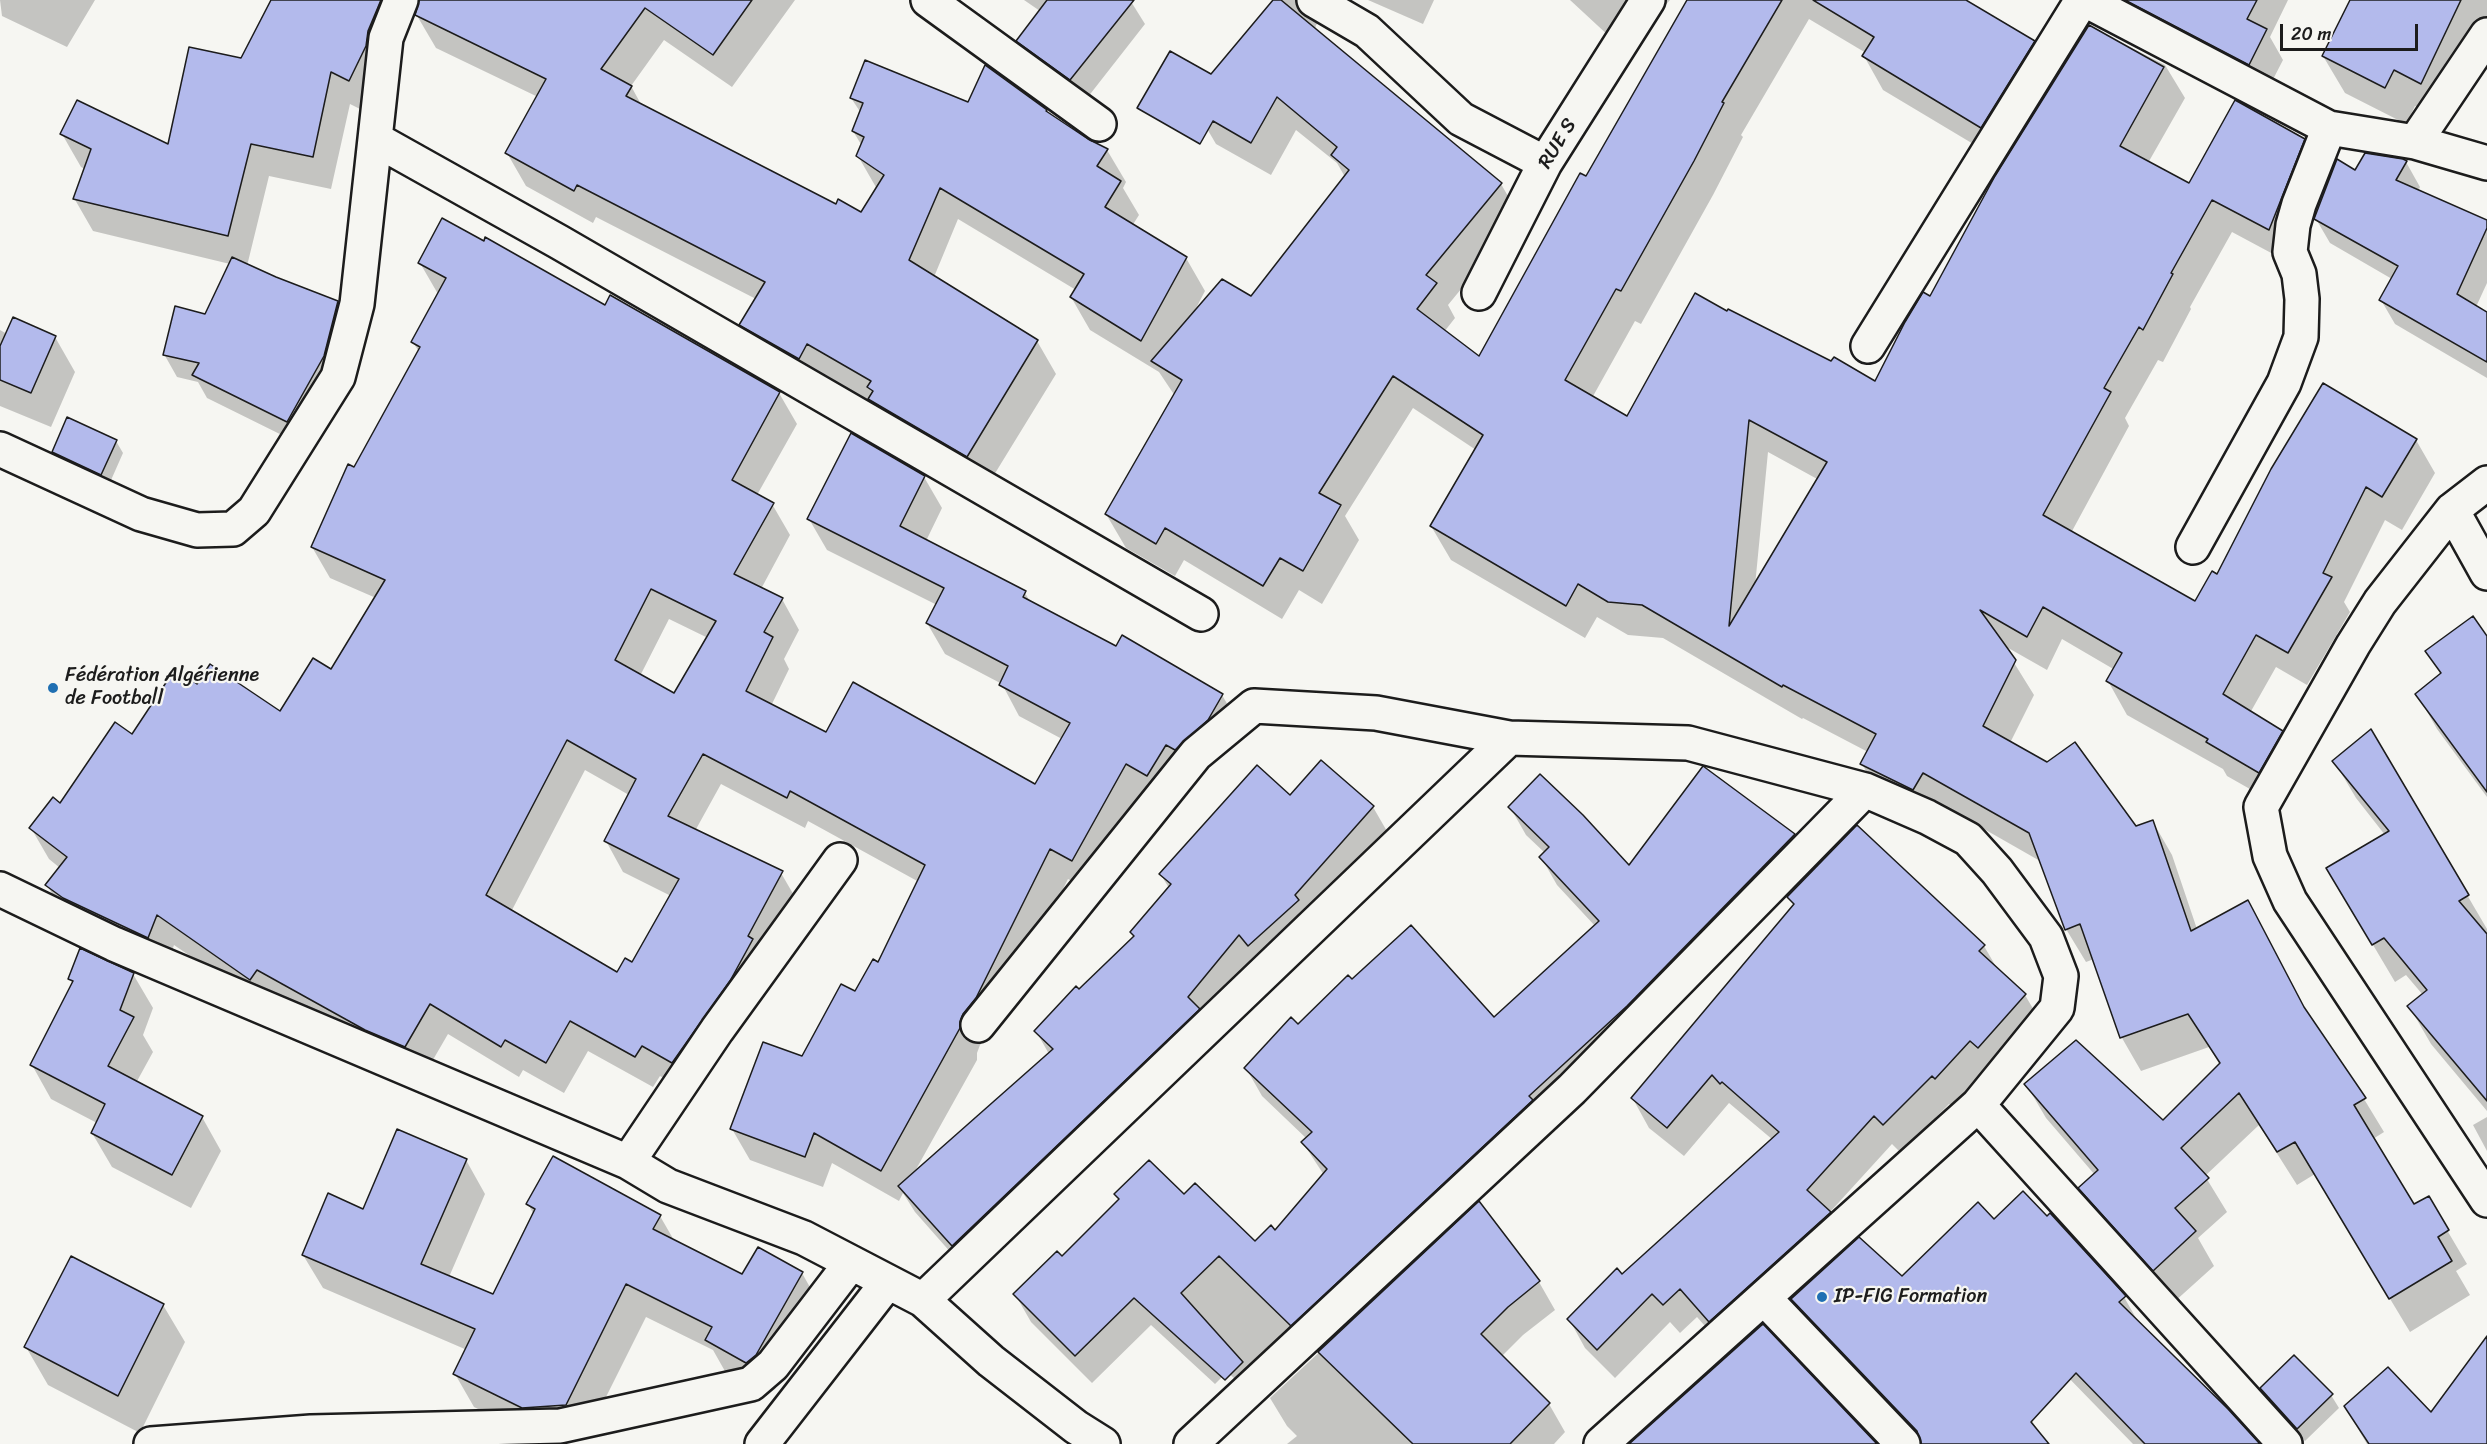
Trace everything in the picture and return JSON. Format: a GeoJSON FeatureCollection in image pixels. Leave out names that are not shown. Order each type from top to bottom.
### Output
{"type":"FeatureCollection","features":[{"type":"Feature","properties":{"kind":"street"},"geometry":{"type":"LineString","coordinates":[[0,449],[141,514],[197,530],[233,529],[254,511],[338,377],[357,304],[386,38],[401,0]]}},
{"type":"Feature","properties":{"kind":"street"},"geometry":{"type":"LineString","coordinates":[[928,0],[1099,124]]}},
{"type":"Feature","properties":{"kind":"street"},"geometry":{"type":"LineString","coordinates":[[1314,0],[1367,32],[1461,119],[1545,163]]}},
{"type":"Feature","properties":{"kind":"street","name":"RUE S"},"geometry":{"type":"LineString","coordinates":[[1479,293],[1545,163],[1648,0]]}},
{"type":"Feature","properties":{"kind":"street"},"geometry":{"type":"LineString","coordinates":[[1869,346],[2083,0],[2329,128],[2415,142],[2487,164]]}},
{"type":"Feature","properties":{"kind":"street"},"geometry":{"type":"LineString","coordinates":[[2415,142],[2487,35]]}},
{"type":"Feature","properties":{"kind":"street"},"geometry":{"type":"LineString","coordinates":[[2193,547],[2284,383],[2301,337],[2302,299],[2299,274],[2290,252],[2293,225],[2329,128]]}},
{"type":"Feature","properties":{"kind":"street"},"geometry":{"type":"LineString","coordinates":[[375,138],[559,242],[1201,615]]}},
{"type":"Feature","properties":{"kind":"street"},"geometry":{"type":"LineString","coordinates":[[2487,483],[2452,510],[2380,602],[2260,807],[2270,856],[2290,901],[2487,1200]]}},
{"type":"Feature","properties":{"kind":"street"},"geometry":{"type":"LineString","coordinates":[[2452,510],[2487,573]]}},
{"type":"Feature","properties":{"kind":"street"},"geometry":{"type":"LineString","coordinates":[[978,1025],[1196,754],[1254,706],[1376,713],[1509,738],[1689,743],[1865,790],[1927,817],[1968,839],[1997,871],[2046,937],[2061,976],[2057,1008],[1978,1105],[1601,1444]]}},
{"type":"Feature","properties":{"kind":"street"},"geometry":{"type":"LineString","coordinates":[[923,1300],[1509,738]]}},
{"type":"Feature","properties":{"kind":"street"},"geometry":{"type":"LineString","coordinates":[[1191,1444],[1572,1089],[1865,790]]}},
{"type":"Feature","properties":{"kind":"street"},"geometry":{"type":"LineString","coordinates":[[628,1162],[717,1030],[840,860]]}},
{"type":"Feature","properties":{"kind":"street"},"geometry":{"type":"LineString","coordinates":[[0,889],[114,944],[628,1162],[668,1186],[804,1238],[923,1300],[991,1360],[1076,1427],[1102,1444]]}},
{"type":"Feature","properties":{"kind":"street"},"geometry":{"type":"LineString","coordinates":[[1978,1105],[2285,1444]]}},
{"type":"Feature","properties":{"kind":"street"},"geometry":{"type":"LineString","coordinates":[[151,1444],[311,1432],[560,1426],[751,1384],[773,1365],[850,1263]]}},
{"type":"Feature","properties":{"kind":"street"},"geometry":{"type":"LineString","coordinates":[[762,1444],[887,1283]]}},
{"type":"Feature","properties":{"kind":"street"},"geometry":{"type":"LineString","coordinates":[[1764,1298],[1903,1444]]}},
{"type":"Feature","properties":{"kind":"building"},"geometry":{"type":"Polygon","coordinates":[[[271,0],[381,0],[368,31],[366,46],[349,81],[331,72],[313,157],[251,144],[228,236],[73,199],[91,149],[60,134],[77,100],[168,144],[189,47],[241,58],[271,0]]]}},
{"type":"Feature","properties":{"kind":"building"},"geometry":{"type":"Polygon","coordinates":[[[419,0],[752,0],[713,55],[645,8],[601,69],[632,86],[626,96],[836,204],[838,199],[861,212],[884,175],[856,156],[864,137],[852,131],[863,103],[850,98],[865,60],[968,102],[985,65],[1046,111],[1088,139],[1108,149],[1097,166],[1121,181],[1105,207],[1187,257],[1141,341],[1070,297],[1084,274],[940,188],[909,260],[1038,340],[967,457],[868,399],[873,391],[867,387],[871,381],[807,344],[799,359],[739,325],[765,282],[577,185],[574,191],[505,153],[546,79],[415,15],[419,0]]]}},
{"type":"Feature","properties":{"kind":"building"},"geometry":{"type":"Polygon","coordinates":[[[1047,0],[1134,0],[1070,80],[1016,41],[1047,0]]]}},
{"type":"Feature","properties":{"kind":"building"},"geometry":{"type":"Polygon","coordinates":[[[1273,0],[1281,0],[1502,183],[1426,275],[1437,283],[1417,309],[1479,356],[1580,173],[1586,176],[1687,0],[1782,0],[1722,102],[1724,103],[1694,161],[1621,291],[1616,289],[1565,380],[1627,416],[1695,293],[1831,361],[1834,357],[1875,381],[1923,292],[1930,296],[1995,176],[2089,25],[2164,67],[2120,146],[2189,183],[2235,100],[2305,139],[2269,230],[2212,200],[2171,273],[2173,274],[2143,330],[2139,327],[2104,388],[2111,392],[2043,515],[2195,601],[2212,571],[2217,574],[2271,469],[2323,383],[2417,439],[2382,497],[2366,487],[2323,573],[2332,577],[2288,653],[2256,635],[2223,694],[2283,731],[2259,773],[2206,742],[2208,739],[2106,681],[2122,653],[2043,607],[2027,637],[1980,610],[2016,660],[1983,726],[2047,762],[2075,742],[2136,826],[2153,820],[2191,931],[2248,900],[2304,1007],[2366,1098],[2354,1105],[2414,1204],[2429,1196],[2449,1230],[2438,1237],[2452,1261],[2389,1299],[2295,1142],[2277,1152],[2239,1093],[2181,1148],[2209,1178],[2175,1208],[2196,1231],[2153,1271],[2078,1188],[2098,1170],[2024,1084],[2076,1040],[2163,1120],[2220,1063],[2188,1014],[2120,1038],[2080,924],[2065,930],[2029,833],[1923,773],[1913,790],[1860,764],[1876,734],[1783,685],[1782,687],[1642,605],[1608,602],[1578,584],[1566,606],[1430,526],[1483,435],[1393,376],[1319,493],[1341,505],[1303,571],[1280,558],[1263,586],[1165,528],[1156,544],[1105,514],[1182,380],[1151,361],[1222,279],[1251,296],[1349,170],[1331,155],[1337,147],[1277,97],[1251,143],[1213,121],[1200,144],[1137,108],[1170,51],[1211,74],[1273,0]],[[1749,420],[1729,626],[1827,462],[1749,420]]]}},
{"type":"Feature","properties":{"kind":"building"},"geometry":{"type":"Polygon","coordinates":[[[1813,0],[1966,0],[2035,41],[1981,128],[1862,56],[1874,37],[1813,0]]]}},
{"type":"Feature","properties":{"kind":"building"},"geometry":{"type":"Polygon","coordinates":[[[2125,0],[2257,0],[2247,19],[2267,29],[2249,65],[2125,0]]]}},
{"type":"Feature","properties":{"kind":"building"},"geometry":{"type":"Polygon","coordinates":[[[2350,0],[2461,0],[2421,84],[2394,70],[2385,88],[2322,56],[2350,0]]]}},
{"type":"Feature","properties":{"kind":"building"},"geometry":{"type":"Polygon","coordinates":[[[2365,153],[2407,161],[2396,180],[2487,220],[2487,228],[2457,294],[2487,312],[2487,362],[2379,300],[2398,266],[2314,219],[2337,159],[2355,170],[2365,153]]]}},
{"type":"Feature","properties":{"kind":"building"},"geometry":{"type":"Polygon","coordinates":[[[442,218],[484,241],[485,237],[605,305],[610,295],[780,392],[732,480],[774,503],[734,574],[783,598],[764,632],[773,637],[746,691],[826,732],[853,682],[1035,784],[1070,723],[999,685],[1008,666],[926,623],[944,588],[807,519],[851,433],[925,476],[900,526],[1026,591],[1023,597],[1116,646],[1122,635],[1223,694],[1208,720],[1175,750],[1166,745],[1147,776],[1126,764],[1072,861],[1050,849],[976,998],[963,1014],[960,1028],[881,1171],[814,1133],[805,1157],[730,1129],[763,1042],[802,1056],[841,984],[855,991],[873,959],[878,962],[925,865],[790,791],[787,798],[703,754],[668,816],[783,871],[748,936],[753,939],[730,981],[672,1063],[642,1046],[635,1057],[570,1021],[546,1063],[505,1040],[501,1047],[430,1004],[405,1047],[365,1030],[257,970],[250,980],[157,915],[148,938],[63,898],[45,885],[67,857],[29,828],[53,797],[60,803],[115,722],[132,734],[175,669],[197,684],[210,664],[280,711],[313,658],[331,669],[385,580],[311,547],[348,464],[354,467],[420,347],[411,342],[446,278],[418,263],[442,218]],[[651,589],[615,660],[674,693],[716,621],[651,589]],[[567,740],[486,895],[617,972],[625,958],[632,962],[679,879],[604,841],[636,779],[567,740]]]}},
{"type":"Feature","properties":{"kind":"building"},"geometry":{"type":"Polygon","coordinates":[[[232,257],[338,301],[324,356],[287,422],[192,375],[199,363],[163,355],[175,306],[205,314],[232,257]]]}},
{"type":"Feature","properties":{"kind":"building"},"geometry":{"type":"Polygon","coordinates":[[[13,317],[56,336],[31,393],[0,380],[0,346],[13,317]]]}},
{"type":"Feature","properties":{"kind":"building"},"geometry":{"type":"Polygon","coordinates":[[[67,417],[117,440],[101,475],[52,452],[67,417]]]}},
{"type":"Feature","properties":{"kind":"building"},"geometry":{"type":"Polygon","coordinates":[[[2473,616],[2487,636],[2487,792],[2415,694],[2441,673],[2425,651],[2473,616]]]}},
{"type":"Feature","properties":{"kind":"building"},"geometry":{"type":"Polygon","coordinates":[[[2371,729],[2469,895],[2459,901],[2487,934],[2487,1101],[2407,1006],[2427,990],[2384,938],[2372,945],[2326,868],[2389,831],[2332,761],[2371,729]]]}},
{"type":"Feature","properties":{"kind":"building"},"geometry":{"type":"Polygon","coordinates":[[[1321,760],[1374,806],[1295,895],[1299,900],[1248,946],[1239,935],[1188,997],[1200,1009],[952,1246],[898,1186],[1053,1049],[1034,1031],[1076,986],[1079,989],[1134,936],[1130,932],[1171,884],[1159,874],[1257,765],[1290,795],[1321,760]]]}},
{"type":"Feature","properties":{"kind":"building"},"geometry":{"type":"Polygon","coordinates":[[[1703,766],[1795,834],[1627,1006],[1529,1096],[1533,1100],[1291,1326],[1219,1256],[1181,1293],[1243,1362],[1225,1380],[1134,1298],[1075,1356],[1013,1294],[1057,1251],[1062,1256],[1119,1199],[1114,1194],[1149,1160],[1184,1194],[1195,1183],[1255,1241],[1271,1225],[1275,1230],[1327,1169],[1301,1142],[1312,1132],[1244,1068],[1291,1017],[1298,1024],[1348,975],[1352,979],[1411,925],[1494,1017],[1599,921],[1539,857],[1549,847],[1508,807],[1540,774],[1583,815],[1629,865],[1703,766]]]}},
{"type":"Feature","properties":{"kind":"building"},"geometry":{"type":"Polygon","coordinates":[[[1857,825],[1985,945],[1979,951],[2026,994],[1978,1048],[1970,1041],[1935,1079],[1932,1076],[1883,1125],[1874,1116],[1807,1190],[1831,1212],[1709,1322],[1680,1289],[1663,1305],[1652,1294],[1597,1350],[1567,1319],[1617,1268],[1622,1274],[1779,1132],[1712,1075],[1667,1128],[1631,1098],[1794,904],[1787,897],[1857,825]]]}},
{"type":"Feature","properties":{"kind":"building"},"geometry":{"type":"Polygon","coordinates":[[[80,948],[134,973],[120,1010],[134,1017],[108,1066],[203,1116],[172,1175],[91,1133],[105,1104],[30,1065],[73,981],[68,979],[80,948]]]}},
{"type":"Feature","properties":{"kind":"building"},"geometry":{"type":"Polygon","coordinates":[[[397,1129],[467,1159],[421,1264],[493,1294],[535,1209],[526,1204],[553,1156],[661,1215],[653,1229],[742,1274],[758,1247],[803,1272],[756,1355],[746,1363],[705,1340],[712,1327],[626,1284],[566,1405],[522,1408],[453,1374],[475,1329],[302,1255],[328,1193],[363,1209],[397,1129]]]}},
{"type":"Feature","properties":{"kind":"building"},"geometry":{"type":"Polygon","coordinates":[[[2023,1191],[2047,1216],[2050,1213],[2126,1296],[2119,1302],[2228,1409],[2260,1444],[2145,1444],[2076,1373],[2031,1422],[2049,1444],[1921,1444],[1917,1431],[1791,1299],[1859,1237],[1902,1276],[1978,1202],[1994,1219],[2023,1191]]]}},
{"type":"Feature","properties":{"kind":"building"},"geometry":{"type":"Polygon","coordinates":[[[1479,1201],[1540,1281],[1508,1307],[1481,1334],[1550,1403],[1510,1444],[1413,1444],[1318,1352],[1479,1201]]]}},
{"type":"Feature","properties":{"kind":"building"},"geometry":{"type":"Polygon","coordinates":[[[71,1256],[164,1304],[118,1396],[24,1347],[71,1256]]]}},
{"type":"Feature","properties":{"kind":"building"},"geometry":{"type":"Polygon","coordinates":[[[1763,1324],[1877,1444],[1629,1444],[1763,1324]]]}},
{"type":"Feature","properties":{"kind":"building"},"geometry":{"type":"Polygon","coordinates":[[[2487,1336],[2487,1444],[2369,1444],[2344,1406],[2388,1367],[2431,1412],[2487,1336]]]}},
{"type":"Feature","properties":{"kind":"building"},"geometry":{"type":"Polygon","coordinates":[[[2294,1355],[2333,1394],[2297,1429],[2260,1388],[2294,1355]]]}},
{"type":"Feature","properties":{"kind":"place","name":"Fédération Algérienne de Football"},"geometry":{"type":"Point","coordinates":[53,688]}},
{"type":"Feature","properties":{"kind":"place","name":"IP-FIG Formation"},"geometry":{"type":"Point","coordinates":[1822,1297]}}]}
